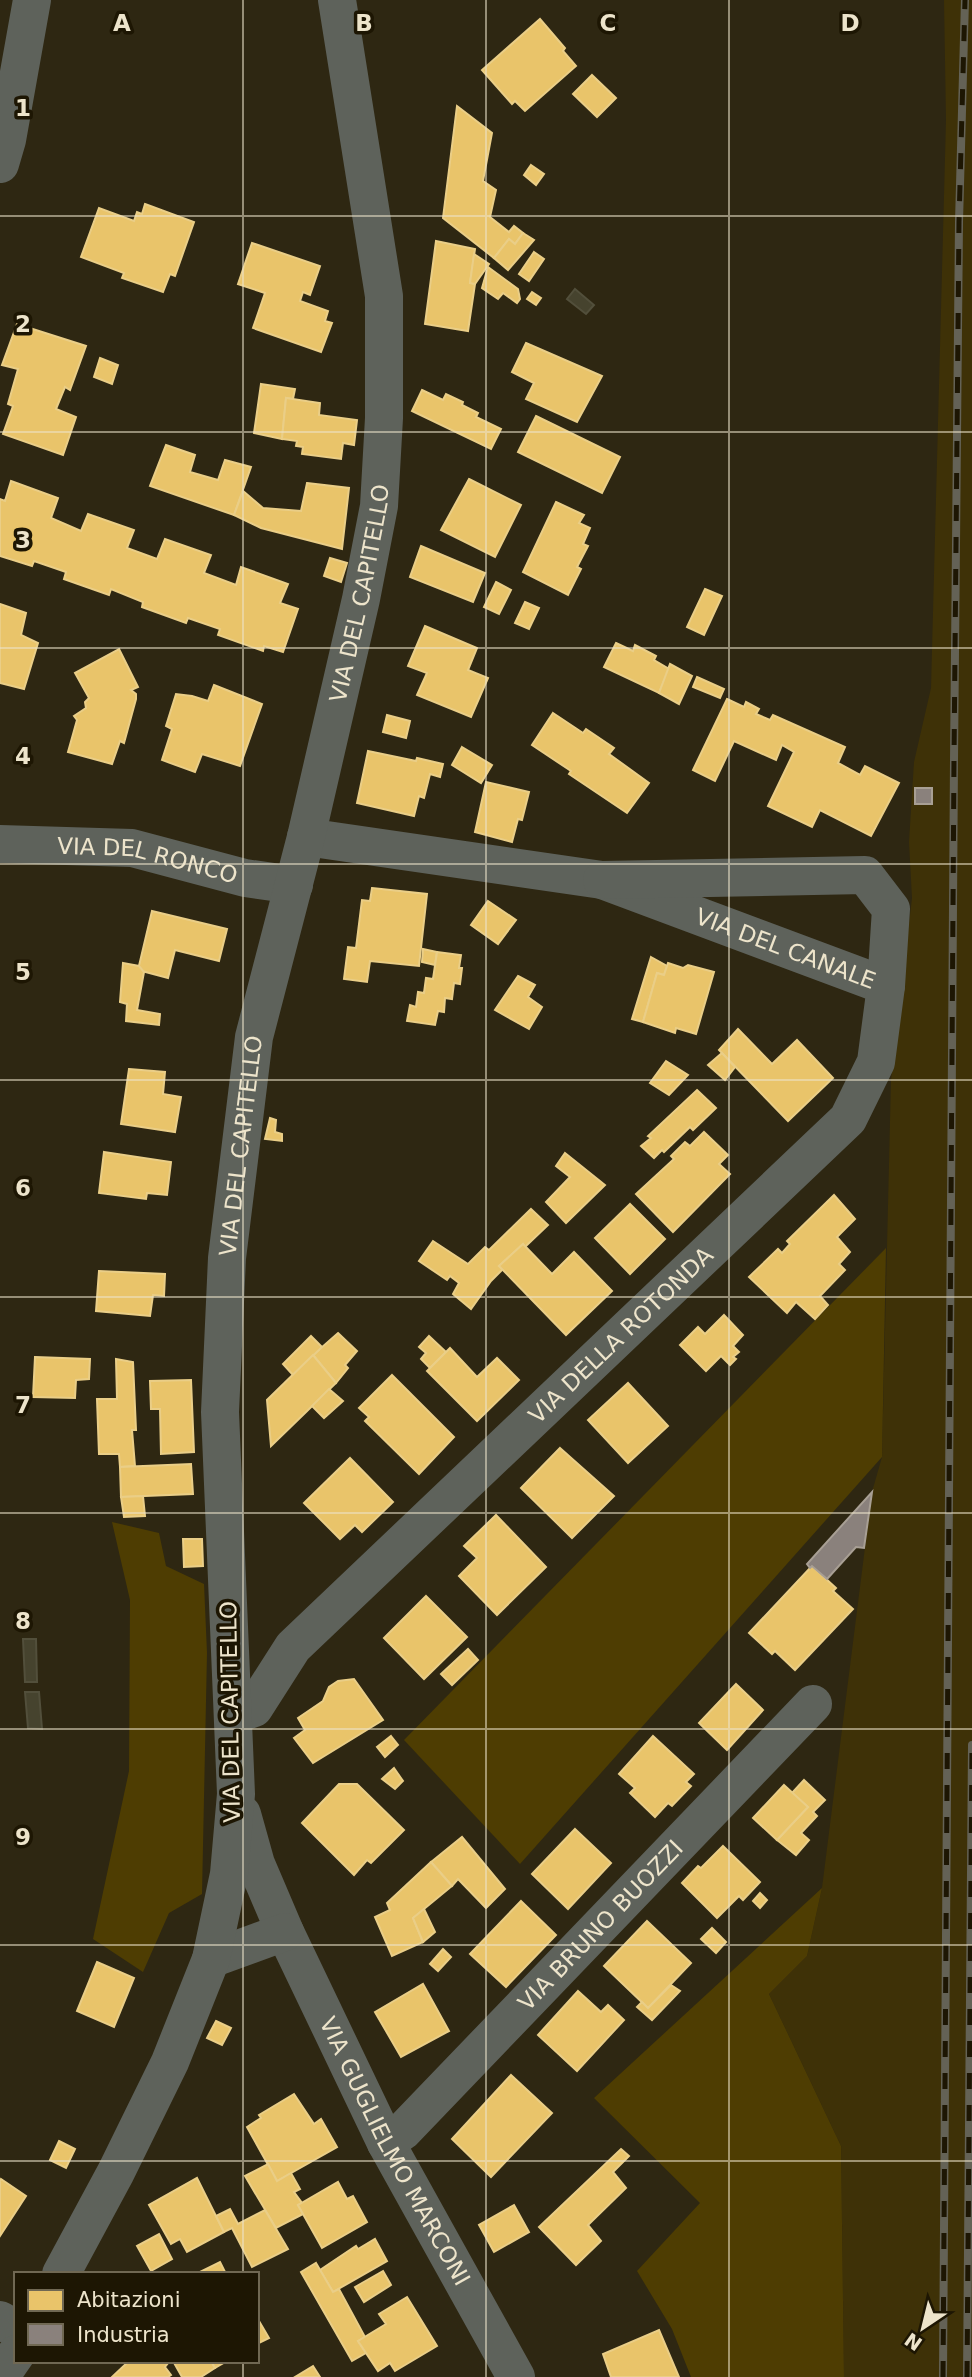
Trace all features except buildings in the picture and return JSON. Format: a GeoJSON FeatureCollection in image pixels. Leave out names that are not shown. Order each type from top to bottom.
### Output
{"type":"FeatureCollection","features":[{"type":"Feature","properties":{"kind":"street"},"geometry":{"type":"LineString","coordinates":[[0,164],[7,140],[32,0]]}},
{"type":"Feature","properties":{"kind":"street","name":"VIA DEL CAPITELLO"},"geometry":{"type":"LineString","coordinates":[[62,2272],[116,2172],[170,2062],[211,1959],[229,1874],[236,1794],[220,1412],[227,1258],[254,1037],[306,837],[361,599],[377,520],[384,418],[384,296],[337,0]]}},
{"type":"Feature","properties":{"kind":"street","name":"VIA DEL CANALE"},"geometry":{"type":"LineString","coordinates":[[306,837],[602,880],[865,875],[891,909],[886,986],[602,880]]}},
{"type":"Feature","properties":{"kind":"street","name":"VIA DEL RONCO"},"geometry":{"type":"LineString","coordinates":[[0,844],[132,848],[245,878],[294,885]]}},
{"type":"Feature","properties":{"kind":"street","name":"VIA DELLA ROTONDA"},"geometry":{"type":"LineString","coordinates":[[234,1715],[254,1708],[293,1647],[848,1119],[876,1062],[886,986]]}},
{"type":"Feature","properties":{"kind":"street"},"geometry":{"type":"LineString","coordinates":[[231,1643],[275,1648],[293,1647]]}},
{"type":"Feature","properties":{"kind":"street","name":"VIA BRUNO BUOZZI"},"geometry":{"type":"LineString","coordinates":[[386,2143],[403,2131],[813,1704]]}},
{"type":"Feature","properties":{"kind":"street","name":"VIA GUGLIELMO MARCONI"},"geometry":{"type":"LineString","coordinates":[[236,1794],[256,1864],[285,1932],[386,2143],[504,2373]]}},
{"type":"Feature","properties":{"kind":"street"},"geometry":{"type":"LineString","coordinates":[[211,1959],[285,1932]]}},
{"type":"Feature","properties":{"kind":"street"},"geometry":{"type":"LineString","coordinates":[[0,2377],[14,2357]]}},
{"type":"Feature","properties":{"kind":"shaded area"},"geometry":{"type":"Polygon","coordinates":[[[944,0],[972,0],[972,2377],[844,2377],[841,2146],[769,1994],[807,1956],[822,1888],[872,1492],[882,1457],[891,1080],[912,898],[909,842],[914,762],[931,688],[946,120],[944,0]]]}},
{"type":"Feature","properties":{"kind":"shaded area"},"geometry":{"type":"Polygon","coordinates":[[[886,1248],[882,1457],[520,1864],[404,1740],[886,1248]]]}},
{"type":"Feature","properties":{"kind":"shaded area"},"geometry":{"type":"Polygon","coordinates":[[[112,1522],[159,1533],[166,1566],[204,1584],[207,1653],[202,1894],[169,1913],[143,1972],[93,1939],[129,1771],[130,1600],[112,1522]]]}},
{"type":"Feature","properties":{"kind":"shaded area"},"geometry":{"type":"Polygon","coordinates":[[[822,1888],[807,1956],[769,1994],[841,2146],[844,2377],[691,2377],[672,2329],[637,2271],[700,2203],[594,2098],[822,1888]]]}},
{"type":"Feature","properties":{"kind":"railway"},"geometry":{"type":"LineString","coordinates":[[943,2377],[954,760],[959,222],[965,0]]}},
{"type":"Feature","properties":{"kind":"railway"},"geometry":{"type":"LineString","coordinates":[[967,2377],[972,1745]]}}]}
